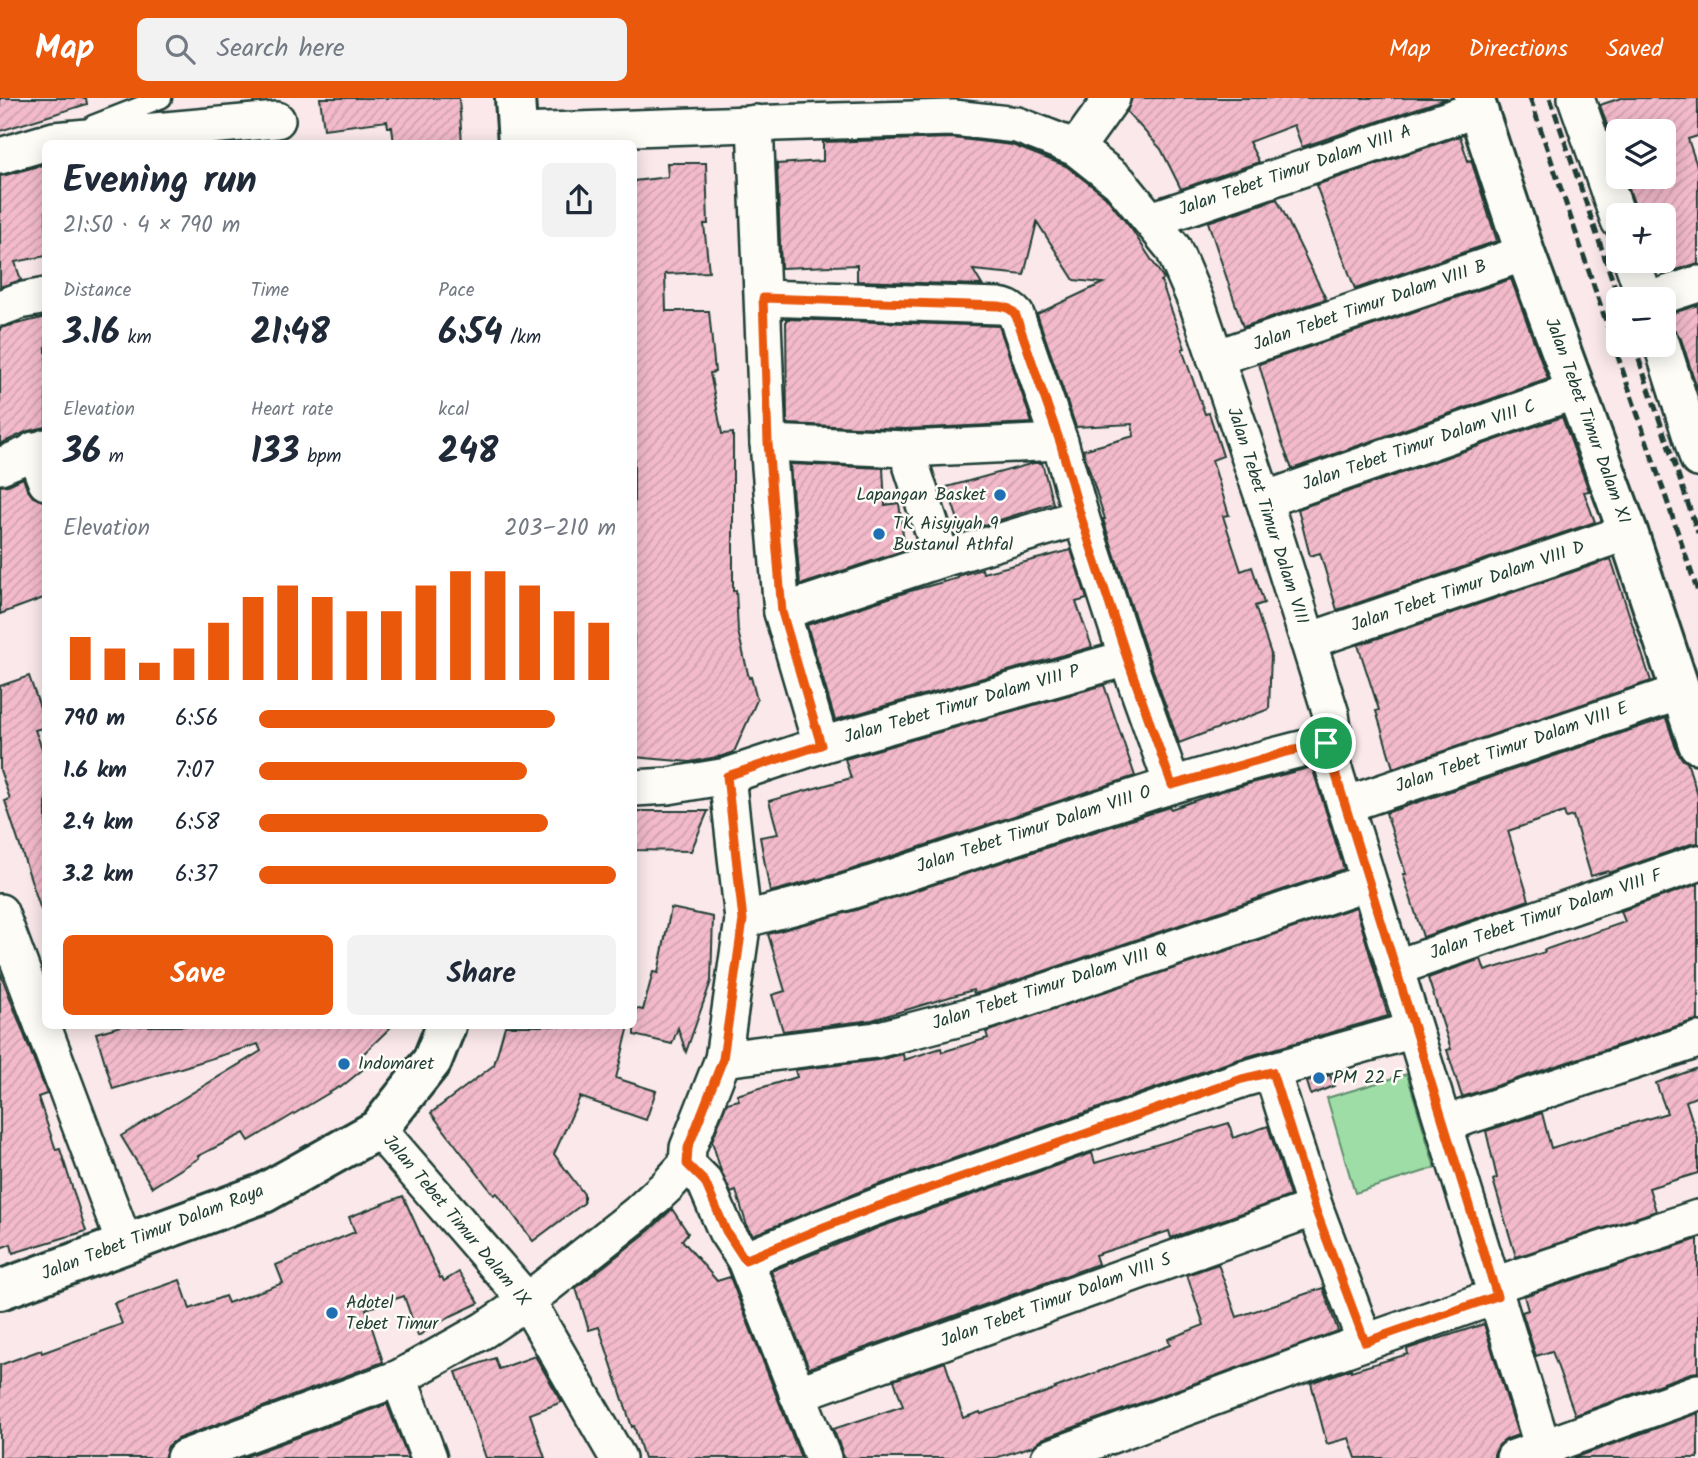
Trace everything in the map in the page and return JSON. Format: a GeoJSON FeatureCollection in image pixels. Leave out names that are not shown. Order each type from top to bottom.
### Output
{"type":"FeatureCollection","features":[{"type":"Feature","properties":{"kind":"street"},"geometry":{"type":"LineString","coordinates":[[1076,148],[1112,98]]}},
{"type":"Feature","properties":{"kind":"street"},"geometry":{"type":"LineString","coordinates":[[1585,100],[1614,203]]}},
{"type":"Feature","properties":{"kind":"street","name":"Jalan Tebet Timur Dalam VIII A"},"geometry":{"type":"LineString","coordinates":[[1151,220],[1476,104]]}},
{"type":"Feature","properties":{"kind":"street","name":"Jalan Tebet Timur Dalam XI"},"geometry":{"type":"LineString","coordinates":[[1476,104],[1525,253],[1628,533],[1698,744]]}},
{"type":"Feature","properties":{"kind":"street"},"geometry":{"type":"LineString","coordinates":[[764,115],[763,298],[768,443],[782,612],[821,745]]}},
{"type":"Feature","properties":{"kind":"street","name":"Jalan Tebet Timur Dalam VIII"},"geometry":{"type":"LineString","coordinates":[[517,124],[764,115],[953,118],[1017,125],[1076,148],[1119,182],[1173,248],[1198,306],[1264,500],[1333,721],[1334,729],[1326,743],[1495,1290],[1534,1454]]}},
{"type":"Feature","properties":{"kind":"street"},"geometry":{"type":"LineString","coordinates":[[54,140],[277,121]]}},
{"type":"Feature","properties":{"kind":"street"},"geometry":{"type":"LineString","coordinates":[[0,156],[42,144]]}},
{"type":"Feature","properties":{"kind":"street","name":"Jalan Tebet Timur Dalam VIII B"},"geometry":{"type":"LineString","coordinates":[[1215,358],[1525,253]]}},
{"type":"Feature","properties":{"kind":"street"},"geometry":{"type":"LineString","coordinates":[[1676,291],[1698,284]]}},
{"type":"Feature","properties":{"kind":"street"},"geometry":{"type":"LineString","coordinates":[[0,309],[19,301],[42,297]]}},
{"type":"Feature","properties":{"kind":"street"},"geometry":{"type":"LineString","coordinates":[[763,298],[999,306],[1008,308],[1016,316],[1060,442],[1081,517],[1127,658],[1172,785]]}},
{"type":"Feature","properties":{"kind":"street"},"geometry":{"type":"LineString","coordinates":[[1666,357],[1698,459]]}},
{"type":"Feature","properties":{"kind":"street","name":"Jalan Tebet Timur Dalam VIII C"},"geometry":{"type":"LineString","coordinates":[[1264,500],[1575,391]]}},
{"type":"Feature","properties":{"kind":"street"},"geometry":{"type":"LineString","coordinates":[[768,443],[906,450],[1060,442]]}},
{"type":"Feature","properties":{"kind":"street"},"geometry":{"type":"LineString","coordinates":[[906,450],[942,559]]}},
{"type":"Feature","properties":{"kind":"street"},"geometry":{"type":"LineString","coordinates":[[0,466],[42,460]]}},
{"type":"Feature","properties":{"kind":"street"},"geometry":{"type":"LineString","coordinates":[[782,612],[1081,517]]}},
{"type":"Feature","properties":{"kind":"street","name":"Jalan Tebet Timur Dalam VIII D"},"geometry":{"type":"LineString","coordinates":[[1308,641],[1628,533]]}},
{"type":"Feature","properties":{"kind":"street","name":"Jalan Tebet Timur Dalam VIII P"},"geometry":{"type":"LineString","coordinates":[[637,788],[668,786],[727,776],[821,745],[1127,658]]}},
{"type":"Feature","properties":{"kind":"street","name":"Jalan Tebet Timur Dalam VIII E"},"geometry":{"type":"LineString","coordinates":[[1345,805],[1680,692]]}},
{"type":"Feature","properties":{"kind":"street","name":"Jalan Tebet Timur Dalam VIII O"},"geometry":{"type":"LineString","coordinates":[[743,920],[848,892],[1172,785],[1326,743]]}},
{"type":"Feature","properties":{"kind":"street"},"geometry":{"type":"LineString","coordinates":[[184,1458],[399,1378],[484,1329],[527,1301],[637,1214],[687,1164],[688,1148],[723,1059],[743,920],[727,776]]}},
{"type":"Feature","properties":{"kind":"street","name":"Jalan Tebet Timur Dalam VIII F"},"geometry":{"type":"LineString","coordinates":[[1395,968],[1698,863]]}},
{"type":"Feature","properties":{"kind":"street","name":"Jalan Tebet Timur Dalam VIII Q"},"geometry":{"type":"LineString","coordinates":[[723,1059],[876,1040],[991,1010],[1368,882]]}},
{"type":"Feature","properties":{"kind":"street"},"geometry":{"type":"LineString","coordinates":[[0,912],[42,1018]]}},
{"type":"Feature","properties":{"kind":"street"},"geometry":{"type":"LineString","coordinates":[[46,1029],[125,1245]]}},
{"type":"Feature","properties":{"kind":"street","name":"Jalan Tebet Timur Dalam Raya"},"geometry":{"type":"LineString","coordinates":[[0,1290],[264,1193],[378,1129],[432,1061],[445,1029]]}},
{"type":"Feature","properties":{"kind":"street"},"geometry":{"type":"LineString","coordinates":[[745,1260],[873,1208],[1242,1079],[1413,1030]]}},
{"type":"Feature","properties":{"kind":"street"},"geometry":{"type":"LineString","coordinates":[[1444,1124],[1698,1040]]}},
{"type":"Feature","properties":{"kind":"street"},"geometry":{"type":"LineString","coordinates":[[1272,1072],[1315,1208],[1365,1342]]}},
{"type":"Feature","properties":{"kind":"street","name":"Jalan Tebet Timur Dalam IX"},"geometry":{"type":"LineString","coordinates":[[378,1129],[527,1301],[613,1457]]}},
{"type":"Feature","properties":{"kind":"street"},"geometry":{"type":"LineString","coordinates":[[687,1164],[705,1182],[726,1231],[745,1260],[823,1458]]}},
{"type":"Feature","properties":{"kind":"street","name":"Jalan Tebet Timur Dalam VIII S"},"geometry":{"type":"LineString","coordinates":[[797,1394],[1315,1208]]}},
{"type":"Feature","properties":{"kind":"street"},"geometry":{"type":"LineString","coordinates":[[1049,1458],[1365,1342],[1495,1290],[1698,1218]]}},
{"type":"Feature","properties":{"kind":"street"},"geometry":{"type":"LineString","coordinates":[[399,1378],[429,1458]]}},
{"type":"Feature","properties":{"kind":"street"},"geometry":{"type":"LineString","coordinates":[[1534,1454],[1698,1392]]}},
{"type":"Feature","properties":{"kind":"lane"},"geometry":{"type":"LineString","coordinates":[[54,140],[162,98]]}},
{"type":"Feature","properties":{"kind":"green space"},"geometry":{"type":"Polygon","coordinates":[[[1407,1074],[1435,1168],[1355,1193],[1327,1098],[1407,1074]]]}},
{"type":"Feature","properties":{"kind":"building"},"geometry":{"type":"Polygon","coordinates":[[[0,98],[86,98],[87,104],[0,131],[0,98]]]}},
{"type":"Feature","properties":{"kind":"building"},"geometry":{"type":"Polygon","coordinates":[[[320,98],[459,98],[462,140],[394,140],[392,127],[388,127],[387,121],[324,129],[320,98]]]}},
{"type":"Feature","properties":{"kind":"building"},"geometry":{"type":"Polygon","coordinates":[[[1132,98],[1448,98],[1302,147],[1294,125],[1249,142],[1259,162],[1181,189],[1161,149],[1127,112],[1132,98]]]}},
{"type":"Feature","properties":{"kind":"building"},"geometry":{"type":"Polygon","coordinates":[[[1621,98],[1698,98],[1698,136],[1688,139],[1698,169],[1698,264],[1676,270],[1676,203],[1634,203],[1629,189],[1676,189],[1676,119],[1606,119],[1606,122],[1600,105],[1621,98]]]}},
{"type":"Feature","properties":{"kind":"building"},"geometry":{"type":"Polygon","coordinates":[[[1460,136],[1468,161],[1471,160],[1497,241],[1355,289],[1316,185],[1460,136]]]}},
{"type":"Feature","properties":{"kind":"building"},"geometry":{"type":"Polygon","coordinates":[[[952,138],[1012,145],[1066,166],[1105,196],[1132,230],[1164,279],[1161,281],[1185,348],[1182,349],[1205,414],[1209,413],[1223,456],[1212,460],[1229,515],[1223,516],[1241,571],[1252,567],[1264,603],[1255,606],[1271,654],[1269,709],[1179,743],[1146,651],[1083,450],[1134,436],[1132,424],[1076,427],[1037,314],[1103,283],[1074,280],[1037,222],[1024,275],[973,270],[982,285],[857,281],[857,265],[781,268],[777,164],[823,161],[823,142],[952,138]]]}},
{"type":"Feature","properties":{"kind":"building"},"geometry":{"type":"Polygon","coordinates":[[[667,163],[706,163],[708,224],[704,224],[709,272],[665,274],[666,311],[709,311],[715,372],[710,373],[722,434],[733,433],[733,591],[736,590],[738,631],[757,700],[734,752],[690,762],[637,757],[637,181],[668,177],[667,163]]]}},
{"type":"Feature","properties":{"kind":"building"},"geometry":{"type":"Polygon","coordinates":[[[42,165],[42,257],[15,262],[21,280],[0,287],[0,176],[42,165]]]}},
{"type":"Feature","properties":{"kind":"building"},"geometry":{"type":"Polygon","coordinates":[[[1277,199],[1326,299],[1243,327],[1208,222],[1277,199]]]}},
{"type":"Feature","properties":{"kind":"building"},"geometry":{"type":"Polygon","coordinates":[[[1511,279],[1548,379],[1292,469],[1259,364],[1511,279]]]}},
{"type":"Feature","properties":{"kind":"building"},"geometry":{"type":"Polygon","coordinates":[[[1698,305],[1697,388],[1676,332],[1676,312],[1698,305]]]}},
{"type":"Feature","properties":{"kind":"building"},"geometry":{"type":"Polygon","coordinates":[[[42,318],[42,428],[28,431],[0,444],[0,328],[42,318]]]}},
{"type":"Feature","properties":{"kind":"building"},"geometry":{"type":"Polygon","coordinates":[[[786,319],[999,326],[1032,423],[906,429],[787,424],[786,319]]]}},
{"type":"Feature","properties":{"kind":"building"},"geometry":{"type":"Polygon","coordinates":[[[1562,417],[1589,491],[1584,492],[1595,522],[1337,610],[1320,553],[1310,556],[1298,509],[1562,417]]]}},
{"type":"Feature","properties":{"kind":"building","name":"Lapangan Basket"},"geometry":{"type":"Polygon","coordinates":[[[1042,463],[1053,503],[962,532],[947,487],[1042,463]]]}},
{"type":"Feature","properties":{"kind":"building"},"geometry":{"type":"Polygon","coordinates":[[[790,464],[883,468],[885,505],[899,503],[905,550],[800,585],[790,464]]]}},
{"type":"Feature","properties":{"kind":"building"},"geometry":{"type":"Polygon","coordinates":[[[23,478],[33,497],[42,500],[42,598],[0,614],[0,486],[23,478]]]}},
{"type":"Feature","properties":{"kind":"building"},"geometry":{"type":"Polygon","coordinates":[[[1071,550],[1087,599],[1076,602],[1092,647],[835,720],[807,625],[982,569],[983,573],[1071,550]]]}},
{"type":"Feature","properties":{"kind":"building"},"geometry":{"type":"Polygon","coordinates":[[[1611,559],[1651,681],[1393,768],[1376,711],[1379,710],[1358,645],[1611,559]]]}},
{"type":"Feature","properties":{"kind":"building"},"geometry":{"type":"Polygon","coordinates":[[[29,676],[42,713],[42,728],[35,730],[42,748],[42,910],[5,801],[10,799],[0,770],[0,686],[29,676]]]}},
{"type":"Feature","properties":{"kind":"building"},"geometry":{"type":"Polygon","coordinates":[[[1104,685],[1135,776],[844,872],[770,892],[760,837],[778,834],[769,801],[851,778],[845,759],[1104,685]]]}},
{"type":"Feature","properties":{"kind":"building"},"geometry":{"type":"Polygon","coordinates":[[[1666,718],[1677,751],[1687,762],[1698,796],[1698,843],[1609,873],[1608,871],[1591,876],[1573,816],[1566,818],[1564,812],[1508,831],[1529,900],[1423,937],[1386,813],[1666,718]]]}},
{"type":"Feature","properties":{"kind":"building"},"geometry":{"type":"Polygon","coordinates":[[[1312,767],[1344,869],[985,991],[974,994],[973,990],[872,1020],[783,1031],[772,995],[785,991],[768,934],[856,910],[1222,791],[1312,767]]]}},
{"type":"Feature","properties":{"kind":"building"},"geometry":{"type":"Polygon","coordinates":[[[637,811],[708,811],[691,851],[637,850],[637,811]]]}},
{"type":"Feature","properties":{"kind":"building"},"geometry":{"type":"Polygon","coordinates":[[[1698,884],[1698,1020],[1462,1097],[1447,1050],[1451,1049],[1428,978],[1481,959],[1485,971],[1545,952],[1544,950],[1625,922],[1621,911],[1698,884]]]}},
{"type":"Feature","properties":{"kind":"building"},"geometry":{"type":"Polygon","coordinates":[[[1356,907],[1388,1016],[1236,1060],[866,1189],[753,1235],[748,1229],[736,1191],[731,1193],[712,1141],[727,1103],[739,1100],[737,1095],[797,1077],[795,1070],[878,1060],[903,1054],[904,1060],[941,1048],[942,1052],[988,1038],[986,1032],[1356,907]]]}},
{"type":"Feature","properties":{"kind":"building"},"geometry":{"type":"Polygon","coordinates":[[[671,908],[713,917],[711,981],[686,1052],[678,1028],[672,1044],[634,1035],[634,1029],[637,1029],[637,1009],[643,1010],[653,972],[658,973],[671,908]]]}},
{"type":"Feature","properties":{"kind":"building"},"geometry":{"type":"Polygon","coordinates":[[[0,972],[47,1094],[38,1097],[56,1150],[60,1149],[86,1231],[13,1253],[11,1244],[0,1248],[0,972]]]}},
{"type":"Feature","properties":{"kind":"building"},"geometry":{"type":"Polygon","coordinates":[[[110,1029],[389,1029],[360,1057],[367,1066],[340,1088],[249,1141],[244,1133],[198,1156],[199,1158],[152,1187],[121,1136],[261,1051],[258,1044],[113,1089],[96,1033],[110,1029]]]}},
{"type":"Feature","properties":{"kind":"building"},"geometry":{"type":"Polygon","coordinates":[[[504,1029],[628,1029],[616,1078],[656,1091],[646,1120],[580,1097],[554,1154],[584,1194],[584,1203],[533,1241],[431,1113],[494,1065],[504,1029]]]}},
{"type":"Feature","properties":{"kind":"building"},"geometry":{"type":"Polygon","coordinates":[[[1698,1068],[1698,1096],[1686,1101],[1698,1139],[1698,1173],[1649,1188],[1656,1211],[1516,1257],[1493,1180],[1497,1178],[1486,1131],[1542,1113],[1551,1148],[1667,1113],[1656,1083],[1698,1068]]]}},
{"type":"Feature","properties":{"kind":"building"},"geometry":{"type":"Polygon","coordinates":[[[1330,1075],[1334,1086],[1311,1095],[1307,1082],[1330,1075]]]}},
{"type":"Feature","properties":{"kind":"building"},"geometry":{"type":"Polygon","coordinates":[[[1229,1123],[1233,1138],[1268,1126],[1290,1196],[1171,1238],[1169,1231],[1095,1255],[1098,1264],[809,1368],[771,1271],[880,1227],[1092,1153],[1095,1163],[1229,1123]]]}},
{"type":"Feature","properties":{"kind":"building"},"geometry":{"type":"Polygon","coordinates":[[[403,1196],[440,1278],[444,1281],[459,1272],[479,1303],[418,1336],[404,1296],[366,1309],[383,1362],[177,1439],[168,1446],[164,1458],[0,1458],[0,1365],[122,1324],[114,1303],[180,1280],[190,1309],[225,1296],[228,1303],[283,1283],[276,1265],[355,1232],[349,1217],[403,1196]]]}},
{"type":"Feature","properties":{"kind":"building"},"geometry":{"type":"Polygon","coordinates":[[[672,1209],[688,1233],[682,1240],[717,1281],[730,1277],[801,1458],[644,1458],[599,1327],[589,1330],[576,1288],[650,1230],[672,1209]]]}},
{"type":"Feature","properties":{"kind":"building"},"geometry":{"type":"Polygon","coordinates":[[[1698,1239],[1698,1372],[1575,1415],[1552,1351],[1536,1356],[1522,1312],[1528,1310],[1524,1296],[1698,1239]]]}},
{"type":"Feature","properties":{"kind":"building"},"geometry":{"type":"Polygon","coordinates":[[[1218,1264],[1237,1317],[1323,1288],[1338,1331],[995,1458],[843,1458],[833,1429],[903,1406],[894,1380],[945,1362],[963,1418],[1056,1389],[1170,1345],[1168,1339],[1204,1325],[1187,1275],[1218,1264]]]}},
{"type":"Feature","properties":{"kind":"building"},"geometry":{"type":"Polygon","coordinates":[[[1484,1324],[1518,1435],[1499,1445],[1494,1458],[1356,1458],[1349,1438],[1327,1444],[1311,1383],[1408,1354],[1407,1349],[1484,1324]]]}},
{"type":"Feature","properties":{"kind":"building"},"geometry":{"type":"Polygon","coordinates":[[[535,1356],[562,1402],[530,1414],[545,1458],[486,1458],[456,1372],[495,1358],[499,1369],[535,1356]]]}},
{"type":"Feature","properties":{"kind":"building"},"geometry":{"type":"Polygon","coordinates":[[[387,1404],[408,1458],[242,1458],[387,1404]]]}},
{"type":"Feature","properties":{"kind":"building"},"geometry":{"type":"Polygon","coordinates":[[[1698,1413],[1698,1458],[1574,1458],[1698,1413]]]}},
{"type":"Feature","properties":{"kind":"railway"},"geometry":{"type":"LineString","coordinates":[[1530,98],[1698,592]]}},
{"type":"Feature","properties":{"kind":"railway"},"geometry":{"type":"LineString","coordinates":[[1550,98],[1615,287]]}},
{"type":"Feature","properties":{"kind":"railway"},"geometry":{"type":"LineString","coordinates":[[1638,357],[1698,533]]}},
{"type":"Feature","properties":{"kind":"place","name":"Lapangan Basket"},"geometry":{"type":"Point","coordinates":[1000,495]}},
{"type":"Feature","properties":{"kind":"place","name":"TK Aisyiyah 9 Bustanul Athfal"},"geometry":{"type":"Point","coordinates":[879,534]}},
{"type":"Feature","properties":{"kind":"place","name":"Indomaret"},"geometry":{"type":"Point","coordinates":[344,1064]}},
{"type":"Feature","properties":{"kind":"place","name":"PM 22 F"},"geometry":{"type":"Point","coordinates":[1319,1078]}},
{"type":"Feature","properties":{"kind":"place","name":"Adotel Tebet Timur"},"geometry":{"type":"Point","coordinates":[332,1313]}},
{"type":"Feature","properties":{"kind":"route"},"geometry":{"type":"LineString","coordinates":[[763,298],[999,306],[1013,311],[1060,442],[1081,517],[1127,658],[1172,785],[1326,743],[1497,1296],[1365,1342],[1315,1208],[1272,1072],[1242,1079],[873,1208],[745,1260],[726,1231],[705,1182],[687,1164],[688,1148],[723,1059],[743,920],[727,776],[821,745],[782,612],[768,443],[763,298]]}}]}
